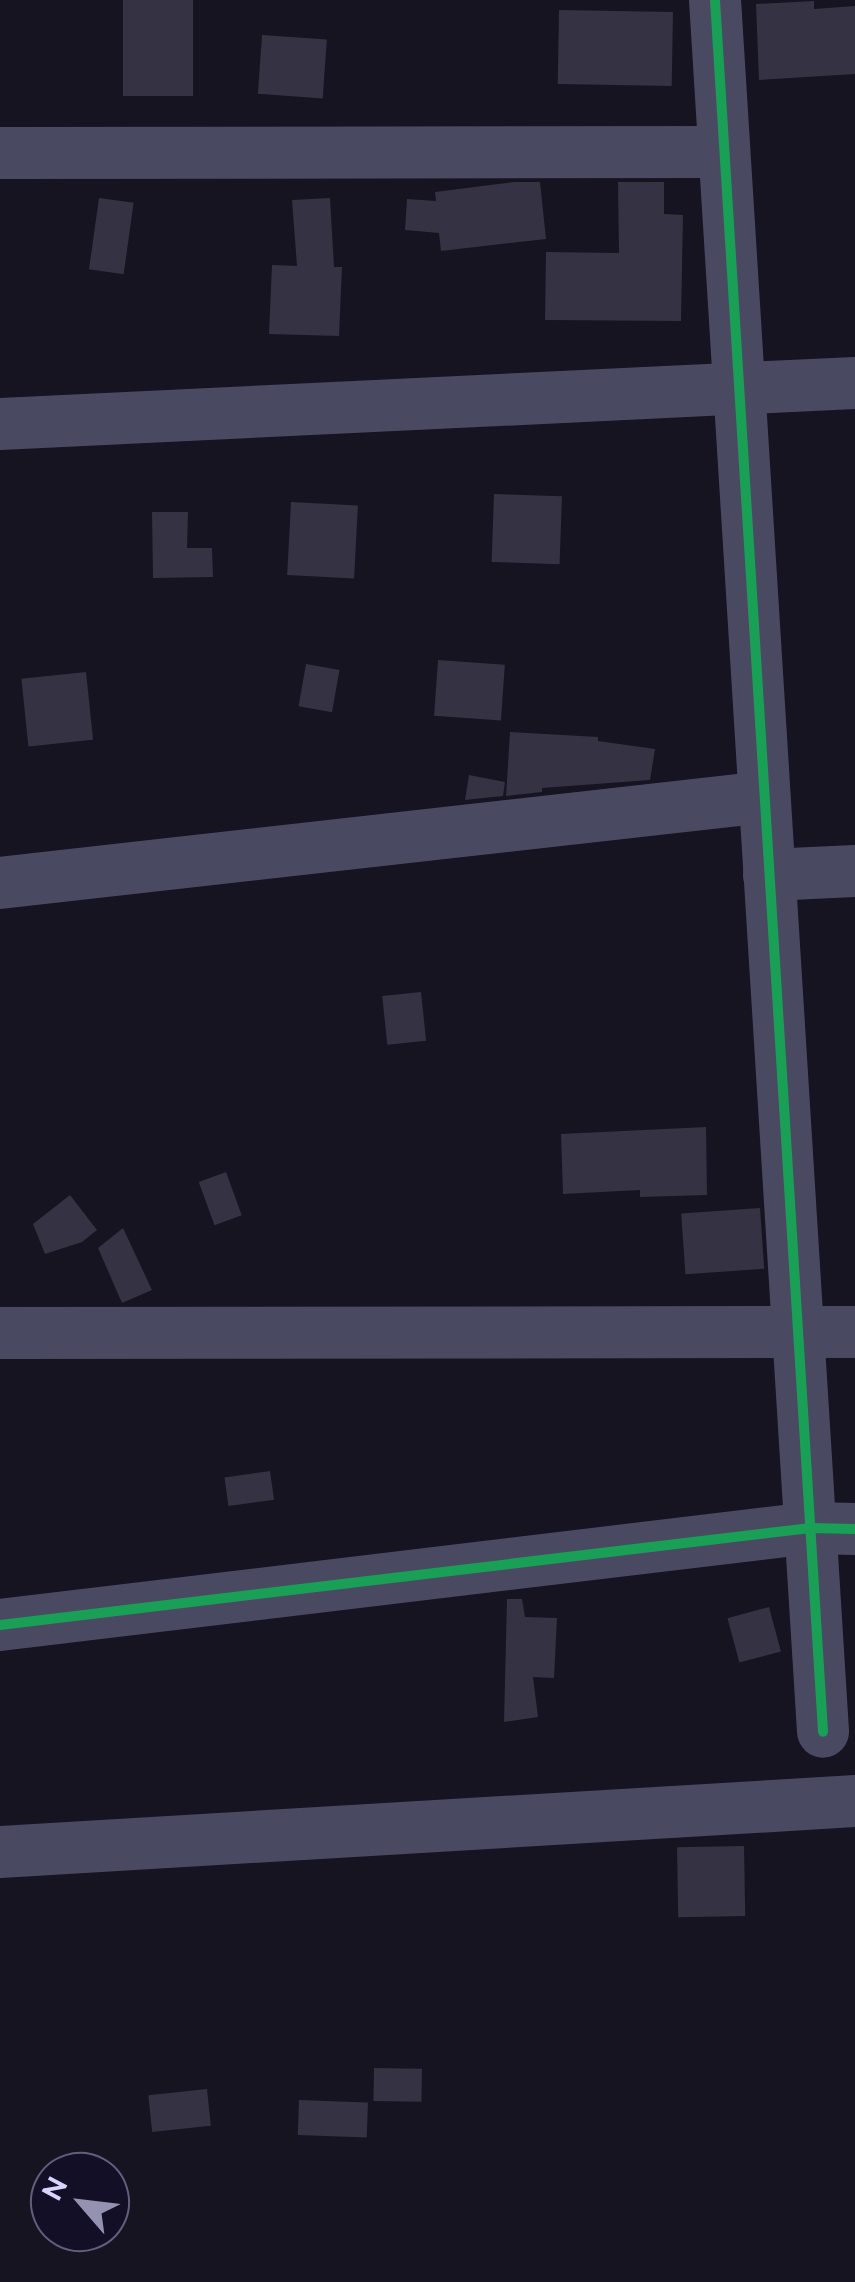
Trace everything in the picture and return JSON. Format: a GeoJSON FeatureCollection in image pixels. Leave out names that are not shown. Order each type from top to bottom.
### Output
{"type":"FeatureCollection","features":[{"type":"Feature","properties":{"kind":"street"},"geometry":{"type":"LineString","coordinates":[[715,0],[798,1334],[833,1528],[823,1732]]}},
{"type":"Feature","properties":{"kind":"street"},"geometry":{"type":"LineString","coordinates":[[0,153],[724,152]]}},
{"type":"Feature","properties":{"kind":"street"},"geometry":{"type":"LineString","coordinates":[[0,424],[855,383]]}},
{"type":"Feature","properties":{"kind":"street"},"geometry":{"type":"LineString","coordinates":[[0,883],[764,797]]}},
{"type":"Feature","properties":{"kind":"street"},"geometry":{"type":"LineString","coordinates":[[770,874],[855,870]]}},
{"type":"Feature","properties":{"kind":"street"},"geometry":{"type":"LineString","coordinates":[[0,1333],[855,1332]]}},
{"type":"Feature","properties":{"kind":"street"},"geometry":{"type":"LineString","coordinates":[[0,1624],[833,1528]]}},
{"type":"Feature","properties":{"kind":"street"},"geometry":{"type":"LineString","coordinates":[[0,1852],[855,1801]]}},
{"type":"Feature","properties":{"kind":"building"},"geometry":{"type":"Polygon","coordinates":[[[123,0],[193,0],[193,96],[123,96],[123,0]]]}},
{"type":"Feature","properties":{"kind":"building"},"geometry":{"type":"Polygon","coordinates":[[[814,1],[814,9],[855,6],[855,74],[759,80],[756,4],[814,1]]]}},
{"type":"Feature","properties":{"kind":"building"},"geometry":{"type":"Polygon","coordinates":[[[559,10],[673,12],[672,86],[558,84],[559,10]]]}},
{"type":"Feature","properties":{"kind":"building"},"geometry":{"type":"Polygon","coordinates":[[[262,35],[327,40],[323,98],[258,94],[262,35]]]}},
{"type":"Feature","properties":{"kind":"building"},"geometry":{"type":"Polygon","coordinates":[[[540,182],[546,239],[441,251],[439,233],[405,230],[407,199],[436,201],[435,192],[540,182]]]}},
{"type":"Feature","properties":{"kind":"building"},"geometry":{"type":"Polygon","coordinates":[[[618,182],[664,182],[664,214],[683,215],[681,321],[545,320],[546,252],[619,253],[618,182]]]}},
{"type":"Feature","properties":{"kind":"building"},"geometry":{"type":"Polygon","coordinates":[[[99,198],[134,203],[124,274],[89,269],[99,198]]]}},
{"type":"Feature","properties":{"kind":"building"},"geometry":{"type":"Polygon","coordinates":[[[330,198],[334,267],[342,267],[339,336],[269,334],[272,265],[297,266],[292,200],[330,198]]]}},
{"type":"Feature","properties":{"kind":"building"},"geometry":{"type":"Polygon","coordinates":[[[494,494],[562,496],[560,564],[492,562],[494,494]]]}},
{"type":"Feature","properties":{"kind":"building"},"geometry":{"type":"Polygon","coordinates":[[[291,502],[358,506],[354,578],[287,575],[291,502]]]}},
{"type":"Feature","properties":{"kind":"building"},"geometry":{"type":"Polygon","coordinates":[[[152,512],[188,512],[187,548],[212,548],[213,577],[153,578],[152,512]]]}},
{"type":"Feature","properties":{"kind":"building"},"geometry":{"type":"Polygon","coordinates":[[[438,660],[505,665],[501,721],[434,716],[438,660]]]}},
{"type":"Feature","properties":{"kind":"building"},"geometry":{"type":"Polygon","coordinates":[[[306,664],[339,670],[332,712],[299,706],[306,664]]]}},
{"type":"Feature","properties":{"kind":"building"},"geometry":{"type":"Polygon","coordinates":[[[86,672],[93,740],[28,746],[21,679],[86,672]]]}},
{"type":"Feature","properties":{"kind":"building"},"geometry":{"type":"Polygon","coordinates":[[[510,732],[598,737],[598,741],[655,749],[650,780],[542,788],[542,792],[506,796],[510,732]]]}},
{"type":"Feature","properties":{"kind":"building"},"geometry":{"type":"Polygon","coordinates":[[[469,775],[505,782],[503,796],[465,800],[469,775]]]}},
{"type":"Feature","properties":{"kind":"building"},"geometry":{"type":"Polygon","coordinates":[[[421,992],[426,1041],[387,1045],[382,996],[421,992]]]}},
{"type":"Feature","properties":{"kind":"building"},"geometry":{"type":"Polygon","coordinates":[[[706,1127],[707,1195],[640,1197],[640,1190],[563,1194],[561,1134],[706,1127]]]}},
{"type":"Feature","properties":{"kind":"building"},"geometry":{"type":"Polygon","coordinates":[[[226,1172],[242,1215],[214,1225],[199,1182],[226,1172]]]}},
{"type":"Feature","properties":{"kind":"building"},"geometry":{"type":"Polygon","coordinates":[[[70,1195],[97,1230],[82,1242],[45,1254],[33,1224],[70,1195]]]}},
{"type":"Feature","properties":{"kind":"building"},"geometry":{"type":"Polygon","coordinates":[[[760,1208],[764,1269],[685,1274],[681,1214],[760,1208]]]}},
{"type":"Feature","properties":{"kind":"building"},"geometry":{"type":"Polygon","coordinates":[[[123,1228],[152,1290],[122,1303],[98,1248],[123,1228]]]}},
{"type":"Feature","properties":{"kind":"building"},"geometry":{"type":"Polygon","coordinates":[[[270,1471],[274,1500],[228,1506],[224,1477],[270,1471]]]}},
{"type":"Feature","properties":{"kind":"building"},"geometry":{"type":"Polygon","coordinates":[[[507,1599],[522,1599],[525,1617],[557,1618],[554,1678],[533,1677],[538,1717],[504,1722],[507,1599]]]}},
{"type":"Feature","properties":{"kind":"building"},"geometry":{"type":"Polygon","coordinates":[[[769,1607],[781,1651],[739,1663],[727,1618],[769,1607]]]}},
{"type":"Feature","properties":{"kind":"building"},"geometry":{"type":"Polygon","coordinates":[[[744,1846],[745,1916],[678,1917],[677,1847],[744,1846]]]}},
{"type":"Feature","properties":{"kind":"building"},"geometry":{"type":"Polygon","coordinates":[[[374,2068],[422,2069],[421,2102],[373,2101],[374,2068]]]}},
{"type":"Feature","properties":{"kind":"building"},"geometry":{"type":"Polygon","coordinates":[[[207,2089],[211,2126],[152,2132],[148,2095],[207,2089]]]}},
{"type":"Feature","properties":{"kind":"building"},"geometry":{"type":"Polygon","coordinates":[[[299,2100],[368,2102],[367,2137],[298,2135],[299,2100]]]}},
{"type":"Feature","properties":{"kind":"cycle path"},"geometry":{"type":"LineString","coordinates":[[715,0],[823,1732]]}},
{"type":"Feature","properties":{"kind":"cycle path"},"geometry":{"type":"LineString","coordinates":[[0,1625],[810,1528],[855,1529]]}}]}
